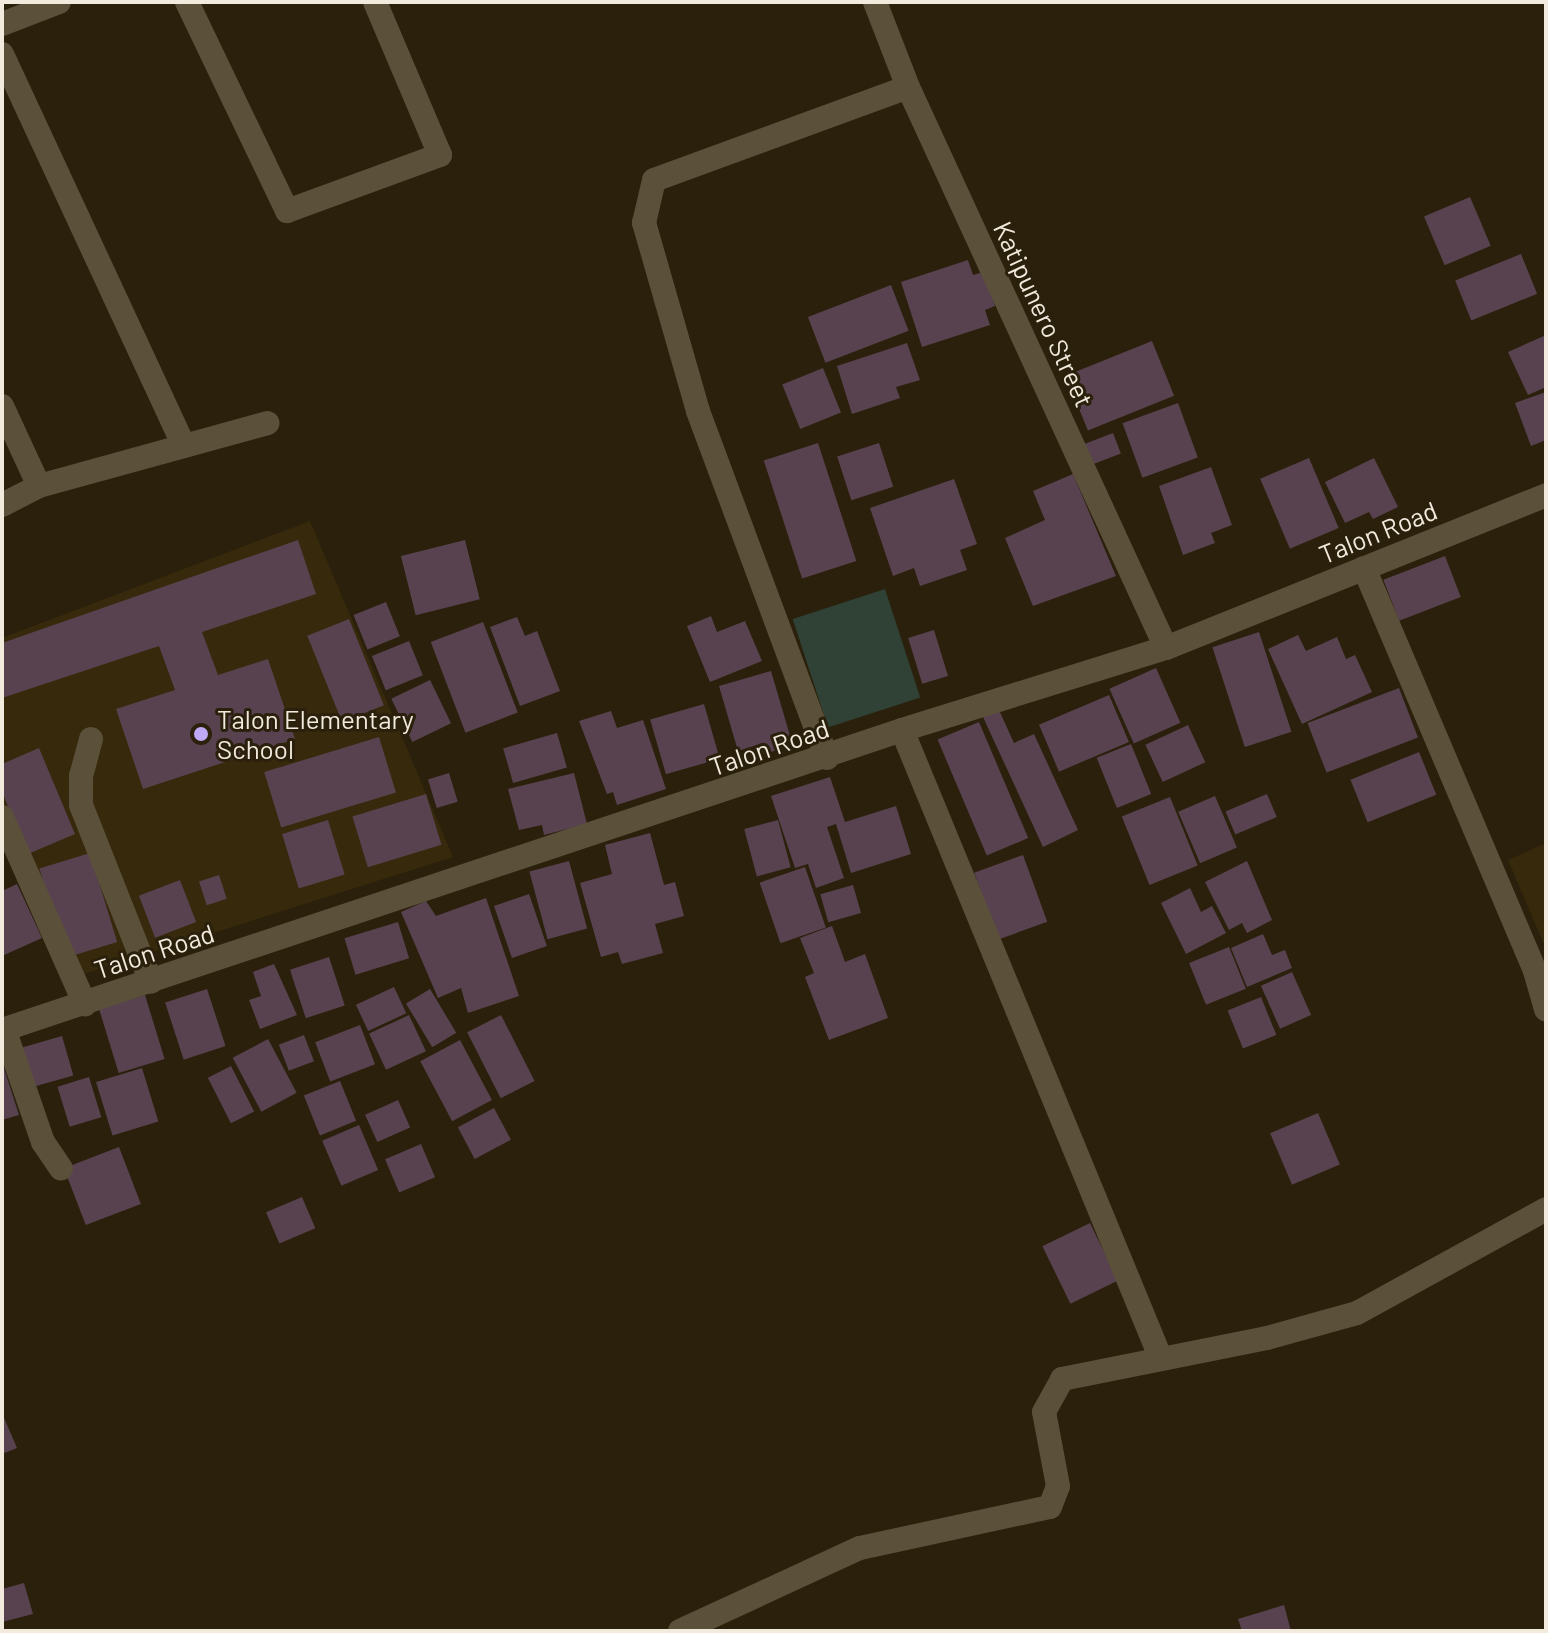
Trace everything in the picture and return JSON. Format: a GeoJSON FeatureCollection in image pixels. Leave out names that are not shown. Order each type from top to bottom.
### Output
{"type":"FeatureCollection","features":[{"type":"Feature","properties":{"kind":"street"},"geometry":{"type":"LineString","coordinates":[[2,24],[59,2]]}},
{"type":"Feature","properties":{"kind":"street"},"geometry":{"type":"LineString","coordinates":[[187,2],[287,211],[440,155],[375,2]]}},
{"type":"Feature","properties":{"kind":"street","name":"Katipunero Street"},"geometry":{"type":"LineString","coordinates":[[875,2],[908,87],[1166,648]]}},
{"type":"Feature","properties":{"kind":"street"},"geometry":{"type":"LineString","coordinates":[[2,54],[184,446]]}},
{"type":"Feature","properties":{"kind":"street"},"geometry":{"type":"LineString","coordinates":[[827,758],[698,411],[644,223],[654,180],[908,87]]}},
{"type":"Feature","properties":{"kind":"street"},"geometry":{"type":"LineString","coordinates":[[2,406],[39,486]]}},
{"type":"Feature","properties":{"kind":"street"},"geometry":{"type":"LineString","coordinates":[[2,505],[39,486],[267,423]]}},
{"type":"Feature","properties":{"kind":"street","name":"Talon Road"},"geometry":{"type":"LineString","coordinates":[[3,1029],[827,758],[902,730],[1166,648],[1546,495]]}},
{"type":"Feature","properties":{"kind":"street"},"geometry":{"type":"LineString","coordinates":[[1364,568],[1535,971],[1546,1009]]}},
{"type":"Feature","properties":{"kind":"street"},"geometry":{"type":"LineString","coordinates":[[902,730],[1161,1359]]}},
{"type":"Feature","properties":{"kind":"street"},"geometry":{"type":"LineString","coordinates":[[91,739],[81,776],[81,805],[151,982]]}},
{"type":"Feature","properties":{"kind":"street"},"geometry":{"type":"LineString","coordinates":[[2,817],[85,1004]]}},
{"type":"Feature","properties":{"kind":"street"},"geometry":{"type":"LineString","coordinates":[[3,1029],[43,1142],[61,1169]]}},
{"type":"Feature","properties":{"kind":"street"},"geometry":{"type":"LineString","coordinates":[[680,1631],[860,1548],[1050,1507],[1058,1486],[1044,1412],[1062,1379],[1357,1313],[1546,1209]]}},
{"type":"Feature","properties":{"kind":"shaded area","name":"Talon Elementary School"},"geometry":{"type":"Polygon","coordinates":[[[310,521],[453,857],[68,979],[2,830],[2,638],[310,521]]]}},
{"type":"Feature","properties":{"kind":"shaded area"},"geometry":{"type":"Polygon","coordinates":[[[1546,843],[1546,949],[1508,860],[1546,843]]]}},
{"type":"Feature","properties":{"kind":"green space"},"geometry":{"type":"Polygon","coordinates":[[[885,589],[920,697],[828,727],[793,619],[885,589]]]}},
{"type":"Feature","properties":{"kind":"building"},"geometry":{"type":"Polygon","coordinates":[[[1470,197],[1491,246],[1445,265],[1424,217],[1470,197]]]}},
{"type":"Feature","properties":{"kind":"building"},"geometry":{"type":"Polygon","coordinates":[[[1521,254],[1537,294],[1471,320],[1455,281],[1521,254]]]}},
{"type":"Feature","properties":{"kind":"building"},"geometry":{"type":"Polygon","coordinates":[[[968,260],[973,275],[984,272],[995,306],[985,310],[990,325],[922,347],[901,282],[968,260]]]}},
{"type":"Feature","properties":{"kind":"building"},"geometry":{"type":"Polygon","coordinates":[[[891,285],[909,331],[825,363],[808,317],[891,285]]]}},
{"type":"Feature","properties":{"kind":"building"},"geometry":{"type":"Polygon","coordinates":[[[1546,335],[1546,387],[1528,395],[1508,352],[1546,335]]]}},
{"type":"Feature","properties":{"kind":"building"},"geometry":{"type":"Polygon","coordinates":[[[1152,341],[1174,396],[1088,431],[1066,376],[1152,341]]]}},
{"type":"Feature","properties":{"kind":"building"},"geometry":{"type":"Polygon","coordinates":[[[907,343],[920,380],[896,387],[900,398],[852,414],[837,366],[907,343]]]}},
{"type":"Feature","properties":{"kind":"building"},"geometry":{"type":"Polygon","coordinates":[[[823,368],[841,413],[800,429],[782,384],[823,368]]]}},
{"type":"Feature","properties":{"kind":"building"},"geometry":{"type":"Polygon","coordinates":[[[1546,392],[1546,440],[1531,446],[1515,403],[1546,392]]]}},
{"type":"Feature","properties":{"kind":"building"},"geometry":{"type":"Polygon","coordinates":[[[1178,403],[1198,458],[1142,478],[1123,423],[1178,403]]]}},
{"type":"Feature","properties":{"kind":"building"},"geometry":{"type":"Polygon","coordinates":[[[1113,433],[1121,454],[1091,465],[1083,444],[1113,433]]]}},
{"type":"Feature","properties":{"kind":"building"},"geometry":{"type":"Polygon","coordinates":[[[818,443],[856,561],[802,579],[764,461],[818,443]]]}},
{"type":"Feature","properties":{"kind":"building"},"geometry":{"type":"Polygon","coordinates":[[[879,443],[893,487],[851,500],[837,457],[879,443]]]}},
{"type":"Feature","properties":{"kind":"building"},"geometry":{"type":"Polygon","coordinates":[[[1309,458],[1339,528],[1290,549],[1260,479],[1309,458]]]}},
{"type":"Feature","properties":{"kind":"building"},"geometry":{"type":"Polygon","coordinates":[[[1374,458],[1398,507],[1373,519],[1369,512],[1345,523],[1325,482],[1374,458]]]}},
{"type":"Feature","properties":{"kind":"building"},"geometry":{"type":"Polygon","coordinates":[[[1211,467],[1232,525],[1211,533],[1215,543],[1183,555],[1159,486],[1211,467]]]}},
{"type":"Feature","properties":{"kind":"building"},"geometry":{"type":"Polygon","coordinates":[[[1073,474],[1116,576],[1033,606],[1005,538],[1045,520],[1033,491],[1073,474]]]}},
{"type":"Feature","properties":{"kind":"building"},"geometry":{"type":"Polygon","coordinates":[[[954,479],[977,544],[960,550],[967,570],[920,586],[914,568],[893,576],[870,508],[954,479]]]}},
{"type":"Feature","properties":{"kind":"building"},"geometry":{"type":"Polygon","coordinates":[[[298,540],[316,594],[202,632],[218,675],[268,659],[295,739],[143,789],[116,709],[175,690],[159,646],[2,698],[2,643],[298,540]]]}},
{"type":"Feature","properties":{"kind":"building"},"geometry":{"type":"Polygon","coordinates":[[[465,540],[480,599],[416,615],[401,556],[465,540]]]}},
{"type":"Feature","properties":{"kind":"building"},"geometry":{"type":"Polygon","coordinates":[[[1445,556],[1461,597],[1399,621],[1383,580],[1445,556]]]}},
{"type":"Feature","properties":{"kind":"building"},"geometry":{"type":"Polygon","coordinates":[[[386,602],[400,636],[367,649],[354,615],[386,602]]]}},
{"type":"Feature","properties":{"kind":"building"},"geometry":{"type":"Polygon","coordinates":[[[711,616],[717,632],[745,621],[762,661],[710,682],[687,626],[711,616]]]}},
{"type":"Feature","properties":{"kind":"building"},"geometry":{"type":"Polygon","coordinates":[[[517,617],[525,636],[537,631],[560,691],[520,706],[490,627],[517,617]]]}},
{"type":"Feature","properties":{"kind":"building"},"geometry":{"type":"Polygon","coordinates":[[[349,619],[384,705],[342,722],[307,636],[349,619]]]}},
{"type":"Feature","properties":{"kind":"building"},"geometry":{"type":"Polygon","coordinates":[[[483,622],[518,713],[465,733],[431,642],[483,622]]]}},
{"type":"Feature","properties":{"kind":"building"},"geometry":{"type":"Polygon","coordinates":[[[934,630],[948,676],[922,684],[908,638],[934,630]]]}},
{"type":"Feature","properties":{"kind":"building"},"geometry":{"type":"Polygon","coordinates":[[[1259,632],[1291,732],[1245,747],[1212,647],[1259,632]]]}},
{"type":"Feature","properties":{"kind":"building"},"geometry":{"type":"Polygon","coordinates":[[[1298,635],[1306,651],[1337,637],[1346,659],[1355,655],[1372,692],[1302,724],[1268,649],[1298,635]]]}},
{"type":"Feature","properties":{"kind":"building"},"geometry":{"type":"Polygon","coordinates":[[[409,641],[423,675],[386,690],[372,656],[409,641]]]}},
{"type":"Feature","properties":{"kind":"building"},"geometry":{"type":"Polygon","coordinates":[[[1156,668],[1180,723],[1134,744],[1109,689],[1156,668]]]}},
{"type":"Feature","properties":{"kind":"building"},"geometry":{"type":"Polygon","coordinates":[[[771,671],[793,746],[763,754],[760,744],[738,751],[719,686],[771,671]]]}},
{"type":"Feature","properties":{"kind":"building"},"geometry":{"type":"Polygon","coordinates":[[[430,680],[451,723],[412,742],[391,699],[430,680]]]}},
{"type":"Feature","properties":{"kind":"building"},"geometry":{"type":"Polygon","coordinates":[[[1399,688],[1418,737],[1327,773],[1308,723],[1399,688]]]}},
{"type":"Feature","properties":{"kind":"building"},"geometry":{"type":"Polygon","coordinates":[[[1109,695],[1129,742],[1059,772],[1039,725],[1109,695]]]}},
{"type":"Feature","properties":{"kind":"building"},"geometry":{"type":"Polygon","coordinates":[[[704,704],[720,759],[666,774],[650,719],[704,704]]]}},
{"type":"Feature","properties":{"kind":"building"},"geometry":{"type":"Polygon","coordinates":[[[999,710],[1014,743],[1034,734],[1078,830],[1043,847],[983,717],[999,710]]]}},
{"type":"Feature","properties":{"kind":"building"},"geometry":{"type":"Polygon","coordinates":[[[611,711],[617,728],[643,720],[666,789],[617,805],[613,792],[607,794],[579,721],[611,711]]]}},
{"type":"Feature","properties":{"kind":"building"},"geometry":{"type":"Polygon","coordinates":[[[979,722],[1028,838],[987,856],[938,740],[979,722]]]}},
{"type":"Feature","properties":{"kind":"building"},"geometry":{"type":"Polygon","coordinates":[[[1188,725],[1205,762],[1163,782],[1145,745],[1188,725]]]}},
{"type":"Feature","properties":{"kind":"building"},"geometry":{"type":"Polygon","coordinates":[[[557,733],[567,768],[513,783],[503,748],[557,733]]]}},
{"type":"Feature","properties":{"kind":"building"},"geometry":{"type":"Polygon","coordinates":[[[379,737],[396,792],[281,828],[264,772],[379,737]]]}},
{"type":"Feature","properties":{"kind":"building"},"geometry":{"type":"Polygon","coordinates":[[[1131,744],[1151,794],[1117,808],[1097,758],[1131,744]]]}},
{"type":"Feature","properties":{"kind":"building"},"geometry":{"type":"Polygon","coordinates":[[[39,748],[75,834],[28,854],[2,792],[2,764],[39,748]]]}},
{"type":"Feature","properties":{"kind":"building"},"geometry":{"type":"Polygon","coordinates":[[[1419,752],[1436,795],[1368,822],[1350,780],[1419,752]]]}},
{"type":"Feature","properties":{"kind":"building"},"geometry":{"type":"Polygon","coordinates":[[[449,773],[458,802],[437,808],[428,779],[449,773]]]}},
{"type":"Feature","properties":{"kind":"building"},"geometry":{"type":"Polygon","coordinates":[[[574,773],[587,824],[544,835],[542,825],[519,830],[508,789],[574,773]]]}},
{"type":"Feature","properties":{"kind":"building"},"geometry":{"type":"Polygon","coordinates":[[[830,777],[845,822],[896,806],[911,854],[851,873],[836,824],[827,827],[844,878],[816,888],[808,864],[795,868],[771,796],[830,777]]]}},
{"type":"Feature","properties":{"kind":"building"},"geometry":{"type":"Polygon","coordinates":[[[426,794],[441,845],[368,867],[352,817],[426,794]]]}},
{"type":"Feature","properties":{"kind":"building"},"geometry":{"type":"Polygon","coordinates":[[[1267,794],[1277,817],[1235,835],[1226,812],[1267,794]]]}},
{"type":"Feature","properties":{"kind":"building"},"geometry":{"type":"Polygon","coordinates":[[[1215,796],[1237,848],[1200,863],[1178,812],[1215,796]]]}},
{"type":"Feature","properties":{"kind":"building"},"geometry":{"type":"Polygon","coordinates":[[[1170,797],[1198,866],[1150,885],[1122,816],[1170,797]]]}},
{"type":"Feature","properties":{"kind":"building"},"geometry":{"type":"Polygon","coordinates":[[[328,820],[345,875],[299,889],[282,834],[328,820]]]}},
{"type":"Feature","properties":{"kind":"building"},"geometry":{"type":"Polygon","coordinates":[[[778,820],[791,867],[757,876],[744,829],[778,820]]]}},
{"type":"Feature","properties":{"kind":"building"},"geometry":{"type":"Polygon","coordinates":[[[650,833],[664,885],[675,882],[684,916],[655,924],[663,953],[622,964],[618,952],[601,957],[580,883],[612,874],[605,845],[650,833]]]}},
{"type":"Feature","properties":{"kind":"building"},"geometry":{"type":"Polygon","coordinates":[[[90,853],[117,942],[67,957],[39,868],[90,853]]]}},
{"type":"Feature","properties":{"kind":"building"},"geometry":{"type":"Polygon","coordinates":[[[1023,855],[1047,922],[998,940],[974,873],[1023,855]]]}},
{"type":"Feature","properties":{"kind":"building"},"geometry":{"type":"Polygon","coordinates":[[[569,861],[587,929],[548,939],[529,872],[569,861]]]}},
{"type":"Feature","properties":{"kind":"building"},"geometry":{"type":"Polygon","coordinates":[[[1247,861],[1272,920],[1247,933],[1242,923],[1229,930],[1205,882],[1247,861]]]}},
{"type":"Feature","properties":{"kind":"building"},"geometry":{"type":"Polygon","coordinates":[[[805,867],[826,928],[780,943],[760,883],[805,867]]]}},
{"type":"Feature","properties":{"kind":"building"},"geometry":{"type":"Polygon","coordinates":[[[219,875],[227,899],[207,905],[199,881],[219,875]]]}},
{"type":"Feature","properties":{"kind":"building"},"geometry":{"type":"Polygon","coordinates":[[[180,880],[196,922],[155,938],[139,896],[180,880]]]}},
{"type":"Feature","properties":{"kind":"building"},"geometry":{"type":"Polygon","coordinates":[[[17,884],[42,938],[2,956],[2,891],[17,884]]]}},
{"type":"Feature","properties":{"kind":"building"},"geometry":{"type":"Polygon","coordinates":[[[853,885],[861,913],[828,922],[820,894],[853,885]]]}},
{"type":"Feature","properties":{"kind":"building"},"geometry":{"type":"Polygon","coordinates":[[[1190,888],[1201,912],[1212,906],[1226,933],[1186,954],[1161,903],[1190,888]]]}},
{"type":"Feature","properties":{"kind":"building"},"geometry":{"type":"Polygon","coordinates":[[[529,894],[547,946],[512,958],[494,906],[529,894]]]}},
{"type":"Feature","properties":{"kind":"building"},"geometry":{"type":"Polygon","coordinates":[[[486,898],[519,996],[468,1013],[461,988],[438,998],[401,912],[426,901],[436,916],[486,898]]]}},
{"type":"Feature","properties":{"kind":"building"},"geometry":{"type":"Polygon","coordinates":[[[398,922],[409,958],[356,975],[344,938],[398,922]]]}},
{"type":"Feature","properties":{"kind":"building"},"geometry":{"type":"Polygon","coordinates":[[[832,926],[845,962],[865,954],[888,1018],[829,1040],[805,977],[814,973],[800,938],[832,926]]]}},
{"type":"Feature","properties":{"kind":"building"},"geometry":{"type":"Polygon","coordinates":[[[1263,934],[1272,955],[1285,950],[1292,968],[1247,987],[1231,948],[1263,934]]]}},
{"type":"Feature","properties":{"kind":"building"},"geometry":{"type":"Polygon","coordinates":[[[1229,947],[1246,989],[1206,1005],[1189,963],[1229,947]]]}},
{"type":"Feature","properties":{"kind":"building"},"geometry":{"type":"Polygon","coordinates":[[[329,957],[345,1006],[306,1018],[290,970],[329,957]]]}},
{"type":"Feature","properties":{"kind":"building"},"geometry":{"type":"Polygon","coordinates":[[[274,964],[297,1015],[260,1029],[249,1000],[261,996],[253,972],[274,964]]]}},
{"type":"Feature","properties":{"kind":"building"},"geometry":{"type":"Polygon","coordinates":[[[1292,972],[1311,1015],[1280,1029],[1261,986],[1292,972]]]}},
{"type":"Feature","properties":{"kind":"building"},"geometry":{"type":"Polygon","coordinates":[[[394,987],[406,1013],[368,1031],[356,1005],[394,987]]]}},
{"type":"Feature","properties":{"kind":"building"},"geometry":{"type":"Polygon","coordinates":[[[207,989],[226,1046],[184,1060],[165,1003],[207,989]]]}},
{"type":"Feature","properties":{"kind":"building"},"geometry":{"type":"Polygon","coordinates":[[[430,989],[456,1033],[432,1047],[406,1003],[430,989]]]}},
{"type":"Feature","properties":{"kind":"building"},"geometry":{"type":"Polygon","coordinates":[[[145,995],[165,1059],[119,1073],[99,1009],[145,995]]]}},
{"type":"Feature","properties":{"kind":"building"},"geometry":{"type":"Polygon","coordinates":[[[1261,997],[1276,1035],[1243,1049],[1228,1010],[1261,997]]]}},
{"type":"Feature","properties":{"kind":"building"},"geometry":{"type":"Polygon","coordinates":[[[409,1015],[426,1051],[386,1070],[369,1034],[409,1015]]]}},
{"type":"Feature","properties":{"kind":"building"},"geometry":{"type":"Polygon","coordinates":[[[501,1015],[535,1081],[501,1098],[467,1032],[501,1015]]]}},
{"type":"Feature","properties":{"kind":"building"},"geometry":{"type":"Polygon","coordinates":[[[360,1025],[375,1064],[330,1081],[315,1042],[360,1025]]]}},
{"type":"Feature","properties":{"kind":"building"},"geometry":{"type":"Polygon","coordinates":[[[304,1035],[314,1061],[289,1071],[279,1045],[304,1035]]]}},
{"type":"Feature","properties":{"kind":"building"},"geometry":{"type":"Polygon","coordinates":[[[62,1036],[73,1075],[29,1088],[18,1049],[62,1036]]]}},
{"type":"Feature","properties":{"kind":"building"},"geometry":{"type":"Polygon","coordinates":[[[268,1039],[297,1093],[261,1112],[233,1058],[268,1039]]]}},
{"type":"Feature","properties":{"kind":"building"},"geometry":{"type":"Polygon","coordinates":[[[460,1040],[492,1100],[452,1121],[420,1061],[460,1040]]]}},
{"type":"Feature","properties":{"kind":"building"},"geometry":{"type":"Polygon","coordinates":[[[2,1062],[19,1115],[2,1120],[2,1062]]]}},
{"type":"Feature","properties":{"kind":"building"},"geometry":{"type":"Polygon","coordinates":[[[231,1066],[254,1111],[231,1123],[208,1078],[231,1066]]]}},
{"type":"Feature","properties":{"kind":"building"},"geometry":{"type":"Polygon","coordinates":[[[142,1068],[158,1122],[112,1136],[96,1082],[142,1068]]]}},
{"type":"Feature","properties":{"kind":"building"},"geometry":{"type":"Polygon","coordinates":[[[89,1077],[101,1117],[70,1127],[57,1087],[89,1077]]]}},
{"type":"Feature","properties":{"kind":"building"},"geometry":{"type":"Polygon","coordinates":[[[340,1081],[356,1121],[320,1135],[304,1096],[340,1081]]]}},
{"type":"Feature","properties":{"kind":"building"},"geometry":{"type":"Polygon","coordinates":[[[398,1100],[410,1127],[377,1142],[365,1115],[398,1100]]]}},
{"type":"Feature","properties":{"kind":"building"},"geometry":{"type":"Polygon","coordinates":[[[494,1108],[511,1140],[475,1159],[458,1127],[494,1108]]]}},
{"type":"Feature","properties":{"kind":"building"},"geometry":{"type":"Polygon","coordinates":[[[1318,1113],[1340,1165],[1292,1185],[1270,1133],[1318,1113]]]}},
{"type":"Feature","properties":{"kind":"building"},"geometry":{"type":"Polygon","coordinates":[[[359,1125],[378,1170],[341,1186],[322,1141],[359,1125]]]}},
{"type":"Feature","properties":{"kind":"building"},"geometry":{"type":"Polygon","coordinates":[[[421,1144],[435,1177],[399,1192],[385,1159],[421,1144]]]}},
{"type":"Feature","properties":{"kind":"building"},"geometry":{"type":"Polygon","coordinates":[[[119,1147],[141,1204],[86,1225],[64,1168],[119,1147]]]}},
{"type":"Feature","properties":{"kind":"building"},"geometry":{"type":"Polygon","coordinates":[[[302,1197],[315,1228],[279,1244],[266,1212],[302,1197]]]}},
{"type":"Feature","properties":{"kind":"building"},"geometry":{"type":"Polygon","coordinates":[[[1090,1223],[1118,1281],[1070,1304],[1042,1246],[1090,1223]]]}},
{"type":"Feature","properties":{"kind":"building"},"geometry":{"type":"Polygon","coordinates":[[[2,1413],[17,1448],[2,1454],[2,1413]]]}},
{"type":"Feature","properties":{"kind":"building"},"geometry":{"type":"Polygon","coordinates":[[[24,1583],[33,1614],[2,1622],[2,1589],[24,1583]]]}},
{"type":"Feature","properties":{"kind":"building"},"geometry":{"type":"Polygon","coordinates":[[[1284,1605],[1291,1631],[1242,1631],[1238,1619],[1284,1605]]]}},
{"type":"Feature","properties":{"kind":"place","name":"Talon Elementary School"},"geometry":{"type":"Point","coordinates":[201,734]}}]}
